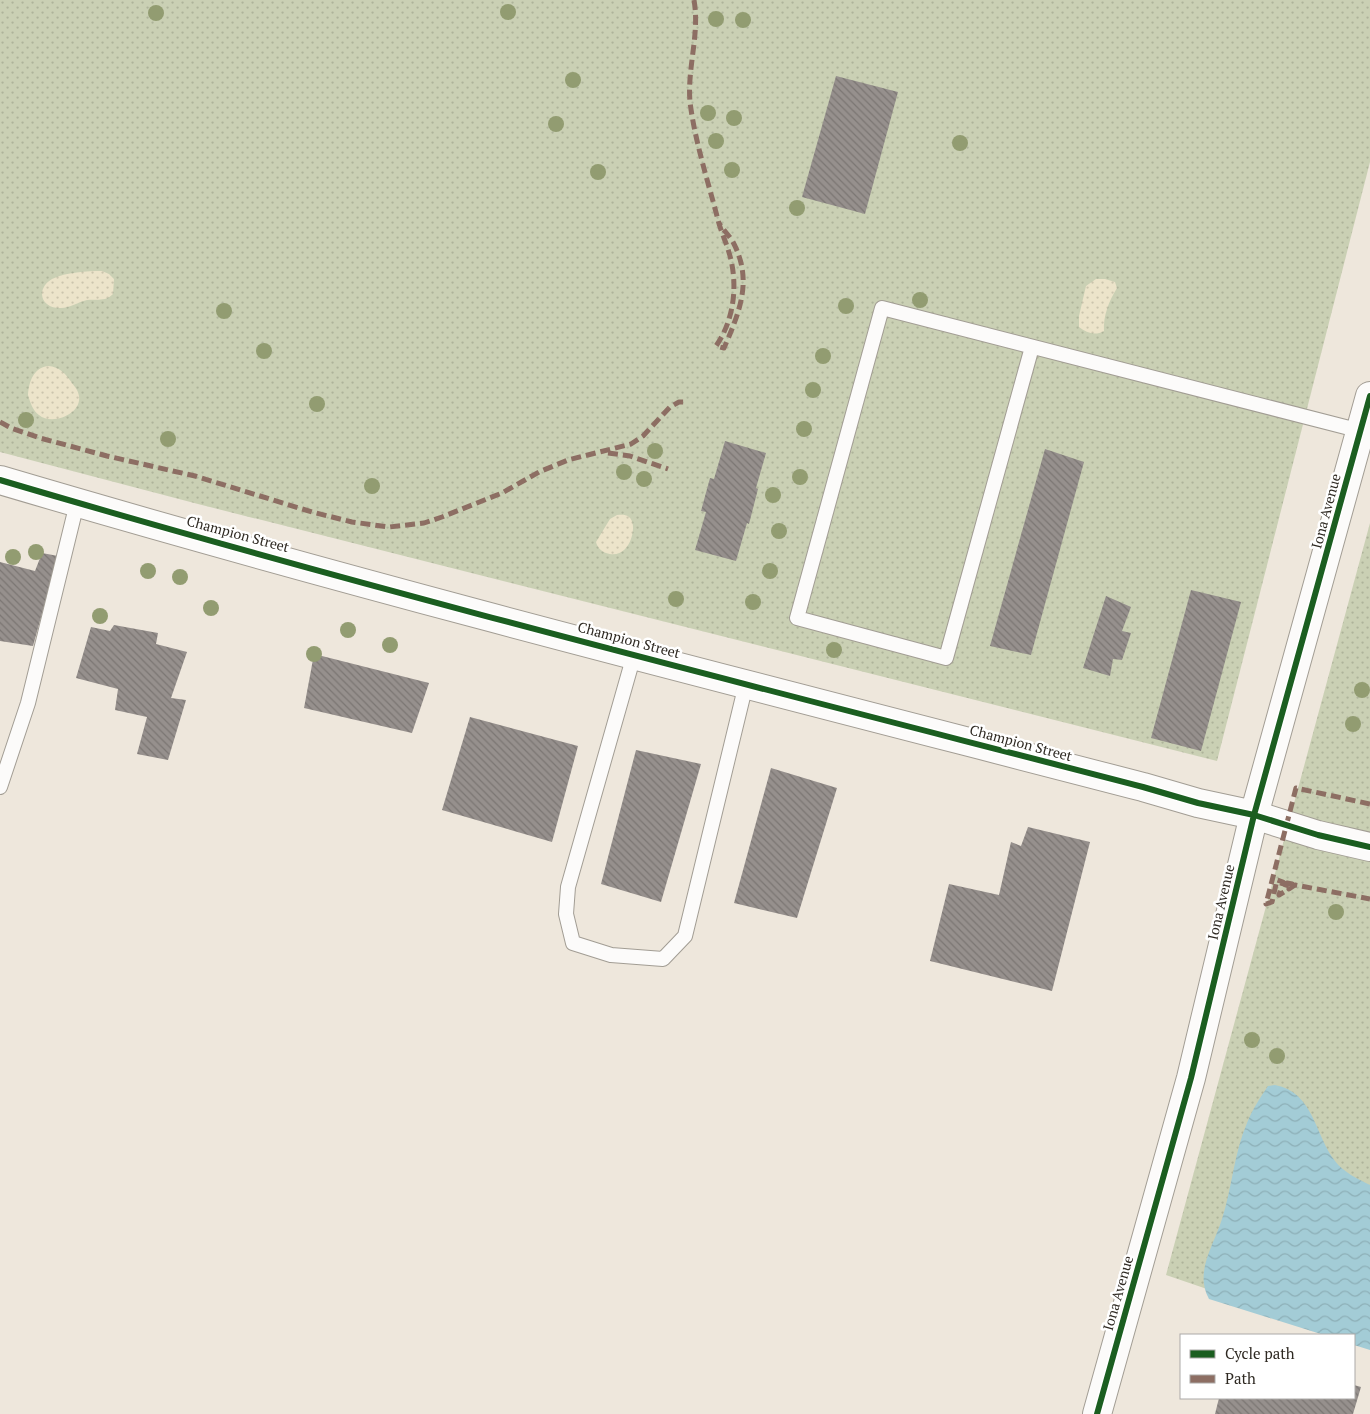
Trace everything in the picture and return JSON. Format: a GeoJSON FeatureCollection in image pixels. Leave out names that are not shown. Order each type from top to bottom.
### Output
{"type":"FeatureCollection","features":[{"type":"Feature","properties":{"kind":"street","name":"Iona Avenue"},"geometry":{"type":"LineString","coordinates":[[1096,1414],[1191,1078],[1254,815],[1370,396]]}},
{"type":"Feature","properties":{"kind":"street","name":"Champion Street"},"geometry":{"type":"LineString","coordinates":[[0,480],[634,655],[1198,803],[1254,815],[1318,835],[1370,847]]}},
{"type":"Feature","properties":{"kind":"lane"},"geometry":{"type":"LineString","coordinates":[[1032,347],[946,658],[797,618],[882,308],[1360,431]]}},
{"type":"Feature","properties":{"kind":"lane"},"geometry":{"type":"LineString","coordinates":[[0,787],[28,703],[78,503]]}},
{"type":"Feature","properties":{"kind":"lane"},"geometry":{"type":"LineString","coordinates":[[634,655],[568,887],[566,914],[574,943],[611,955],[663,959],[685,936],[746,684]]}},
{"type":"Feature","properties":{"kind":"green space"},"geometry":{"type":"Polygon","coordinates":[[[0,0],[1370,0],[1370,162],[1217,761],[198,504],[0,452],[0,0]]]}},
{"type":"Feature","properties":{"kind":"green space"},"geometry":{"type":"Polygon","coordinates":[[[1370,523],[1370,1345],[1355,1334],[1338,1334],[1166,1275],[1370,523]]]}},
{"type":"Feature","properties":{"kind":"sand"},"geometry":{"type":"Polygon","coordinates":[[[102,271],[114,279],[113,294],[107,298],[87,300],[61,308],[49,305],[43,298],[43,288],[52,279],[70,273],[102,271]]]}},
{"type":"Feature","properties":{"kind":"sand"},"geometry":{"type":"Polygon","coordinates":[[[1096,279],[1115,282],[1117,288],[1107,309],[1104,331],[1094,334],[1079,327],[1079,316],[1086,286],[1096,279]]]}},
{"type":"Feature","properties":{"kind":"sand"},"geometry":{"type":"Polygon","coordinates":[[[48,366],[59,369],[64,373],[79,396],[76,408],[71,413],[58,419],[45,418],[39,415],[33,409],[28,395],[29,385],[35,373],[48,366]]]}},
{"type":"Feature","properties":{"kind":"sand"},"geometry":{"type":"Polygon","coordinates":[[[617,515],[629,517],[632,521],[633,527],[630,541],[621,552],[614,554],[606,553],[597,546],[596,542],[610,519],[617,515]]]}},
{"type":"Feature","properties":{"kind":"water"},"geometry":{"type":"Polygon","coordinates":[[[1275,1085],[1288,1089],[1298,1096],[1312,1116],[1328,1151],[1338,1165],[1351,1175],[1370,1185],[1370,1350],[1355,1345],[1355,1334],[1321,1334],[1209,1299],[1205,1289],[1204,1269],[1219,1229],[1243,1134],[1251,1113],[1268,1086],[1275,1085]]]}},
{"type":"Feature","properties":{"kind":"building"},"geometry":{"type":"Polygon","coordinates":[[[836,76],[898,92],[865,214],[802,197],[836,76]]]}},
{"type":"Feature","properties":{"kind":"building"},"geometry":{"type":"Polygon","coordinates":[[[725,441],[766,453],[756,488],[758,489],[749,524],[747,523],[736,561],[695,550],[706,512],[701,511],[710,478],[714,479],[725,441]]]}},
{"type":"Feature","properties":{"kind":"building"},"geometry":{"type":"Polygon","coordinates":[[[1045,449],[1084,462],[1031,655],[990,646],[1045,449]]]}},
{"type":"Feature","properties":{"kind":"building"},"geometry":{"type":"Polygon","coordinates":[[[42,553],[58,556],[33,646],[0,641],[0,562],[35,571],[42,553]]]}},
{"type":"Feature","properties":{"kind":"building"},"geometry":{"type":"Polygon","coordinates":[[[1191,590],[1241,602],[1201,751],[1151,738],[1191,590]]]}},
{"type":"Feature","properties":{"kind":"building"},"geometry":{"type":"Polygon","coordinates":[[[1106,596],[1131,607],[1122,631],[1131,633],[1122,660],[1113,659],[1110,676],[1083,668],[1106,596]]]}},
{"type":"Feature","properties":{"kind":"building"},"geometry":{"type":"Polygon","coordinates":[[[114,625],[158,633],[156,644],[187,652],[171,698],[186,700],[168,760],[137,754],[147,717],[115,710],[118,689],[76,678],[91,627],[110,631],[114,625]]]}},
{"type":"Feature","properties":{"kind":"building"},"geometry":{"type":"Polygon","coordinates":[[[314,654],[429,683],[412,733],[304,708],[314,654]]]}},
{"type":"Feature","properties":{"kind":"building"},"geometry":{"type":"Polygon","coordinates":[[[470,717],[578,746],[552,842],[442,810],[470,717]]]}},
{"type":"Feature","properties":{"kind":"building"},"geometry":{"type":"Polygon","coordinates":[[[636,750],[701,764],[661,902],[601,884],[636,750]]]}},
{"type":"Feature","properties":{"kind":"building"},"geometry":{"type":"Polygon","coordinates":[[[771,768],[837,788],[797,918],[734,903],[771,768]]]}},
{"type":"Feature","properties":{"kind":"building"},"geometry":{"type":"Polygon","coordinates":[[[1028,827],[1090,842],[1052,991],[930,961],[949,884],[999,895],[1011,842],[1021,846],[1028,827]]]}},
{"type":"Feature","properties":{"kind":"building"},"geometry":{"type":"Polygon","coordinates":[[[1355,1385],[1361,1387],[1353,1414],[1215,1414],[1219,1399],[1355,1399],[1355,1385]]]}},
{"type":"Feature","properties":{"kind":"marked path"},"geometry":{"type":"LineString","coordinates":[[694,0],[695,38],[690,76],[692,117],[698,147],[719,224],[730,256],[734,279],[733,302],[730,314],[727,325],[716,346],[724,348],[739,308],[743,282],[739,256],[733,242],[719,223]]}},
{"type":"Feature","properties":{"kind":"marked path"},"geometry":{"type":"LineString","coordinates":[[0,422],[40,438],[107,456],[195,476],[312,512],[352,522],[389,527],[424,523],[442,517],[502,493],[539,472],[568,460],[631,444],[643,436],[670,407],[679,402],[685,402]]}},
{"type":"Feature","properties":{"kind":"marked path"},"geometry":{"type":"LineString","coordinates":[[608,453],[630,456],[668,469]]}},
{"type":"Feature","properties":{"kind":"marked path"},"geometry":{"type":"LineString","coordinates":[[1370,804],[1296,788],[1266,904],[1272,902],[1277,880],[1283,882],[1279,895],[1284,892],[1287,883],[1292,884],[1289,889],[1295,885],[1370,899]]}},
{"type":"Feature","properties":{"kind":"cycle path"},"geometry":{"type":"LineString","coordinates":[[1097,1414],[1191,1078],[1254,815],[1370,396]]}},
{"type":"Feature","properties":{"kind":"cycle path"},"geometry":{"type":"LineString","coordinates":[[0,480],[427,600],[1198,803],[1254,815],[1318,835],[1370,847]]}}]}
